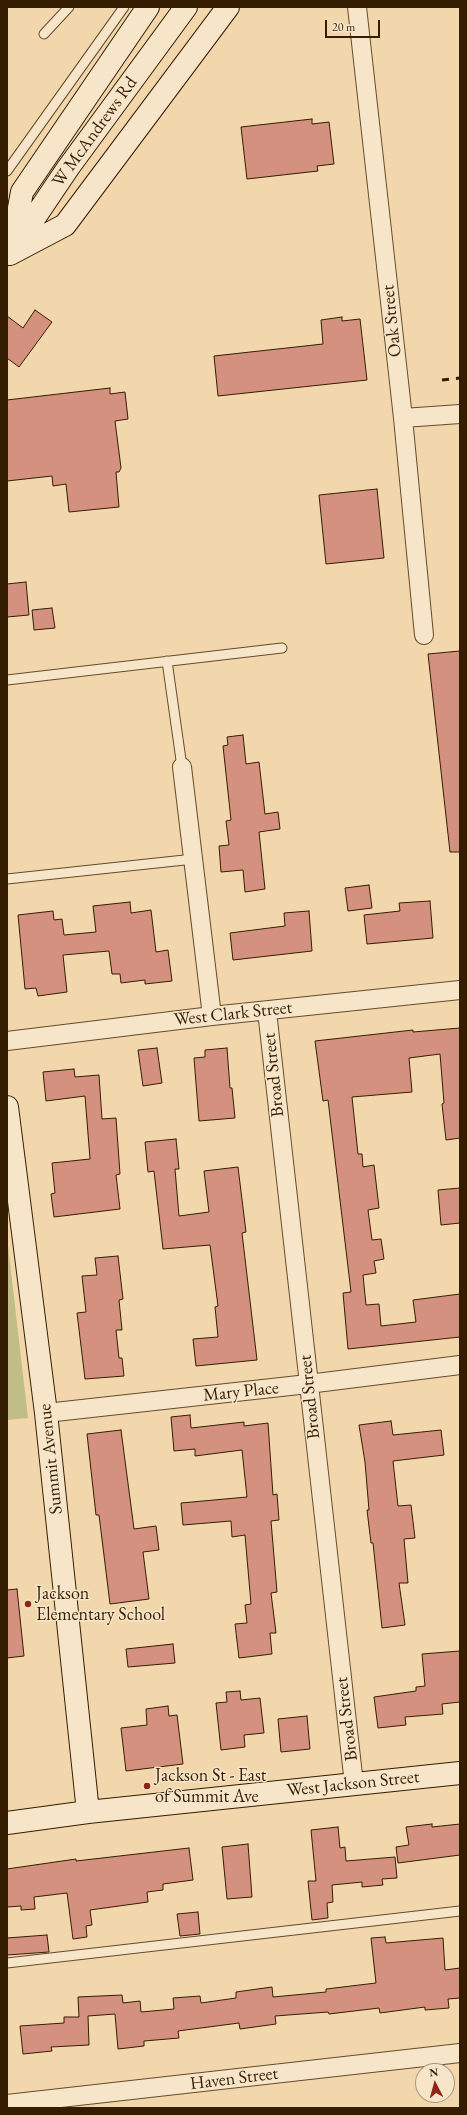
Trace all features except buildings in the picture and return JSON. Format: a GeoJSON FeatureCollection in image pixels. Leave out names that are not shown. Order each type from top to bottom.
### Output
{"type":"FeatureCollection","features":[{"type":"Feature","properties":{"kind":"street"},"geometry":{"type":"LineString","coordinates":[[9,256],[22,192],[148,7]]}},
{"type":"Feature","properties":{"kind":"street","name":"W McAndrews Rd"},"geometry":{"type":"LineString","coordinates":[[9,256],[68,168],[186,7]]}},
{"type":"Feature","properties":{"kind":"street"},"geometry":{"type":"LineString","coordinates":[[9,256],[65,225],[228,7]]}},
{"type":"Feature","properties":{"kind":"street","name":"Oak Street"},"geometry":{"type":"LineString","coordinates":[[357,7],[403,418],[424,635]]}},
{"type":"Feature","properties":{"kind":"street"},"geometry":{"type":"LineString","coordinates":[[403,418],[460,414]]}},
{"type":"Feature","properties":{"kind":"street"},"geometry":{"type":"LineString","coordinates":[[182,767],[212,1016]]}},
{"type":"Feature","properties":{"kind":"street","name":"West Clark Street"},"geometry":{"type":"LineString","coordinates":[[7,1041],[212,1016],[460,990]]}},
{"type":"Feature","properties":{"kind":"street","name":"Broad Street"},"geometry":{"type":"LineString","coordinates":[[267,1010],[354,1784]]}},
{"type":"Feature","properties":{"kind":"street","name":"Summit Avenue"},"geometry":{"type":"LineString","coordinates":[[7,1107],[46,1413],[88,1812]]}},
{"type":"Feature","properties":{"kind":"street","name":"Mary Place"},"geometry":{"type":"LineString","coordinates":[[46,1413],[308,1384],[460,1364]]}},
{"type":"Feature","properties":{"kind":"street","name":"West Jackson Street"},"geometry":{"type":"LineString","coordinates":[[7,1823],[88,1812],[460,1773]]}},
{"type":"Feature","properties":{"kind":"street","name":"Haven Street"},"geometry":{"type":"LineString","coordinates":[[7,2104],[460,2053]]}},
{"type":"Feature","properties":{"kind":"lane"},"geometry":{"type":"LineString","coordinates":[[44,34],[68,7]]}},
{"type":"Feature","properties":{"kind":"lane"},"geometry":{"type":"LineString","coordinates":[[7,171],[124,7]]}},
{"type":"Feature","properties":{"kind":"lane"},"geometry":{"type":"LineString","coordinates":[[7,680],[282,648]]}},
{"type":"Feature","properties":{"kind":"lane"},"geometry":{"type":"LineString","coordinates":[[167,661],[182,767]]}},
{"type":"Feature","properties":{"kind":"lane"},"geometry":{"type":"LineString","coordinates":[[7,879],[194,860]]}},
{"type":"Feature","properties":{"kind":"lane"},"geometry":{"type":"LineString","coordinates":[[7,1963],[460,1911]]}},
{"type":"Feature","properties":{"kind":"shaded area"},"geometry":{"type":"Polygon","coordinates":[[[7,1237],[28,1418],[7,1420],[7,1237]]]}},
{"type":"Feature","properties":{"kind":"railway"},"geometry":{"type":"LineString","coordinates":[[442,380],[460,378]]}},
{"type":"Feature","properties":{"kind":"place","name":"Jackson Elementary School"},"geometry":{"type":"Point","coordinates":[28,1604]}},
{"type":"Feature","properties":{"kind":"place","name":"Jackson St - East of Summit Ave"},"geometry":{"type":"Point","coordinates":[147,1786]}}]}
